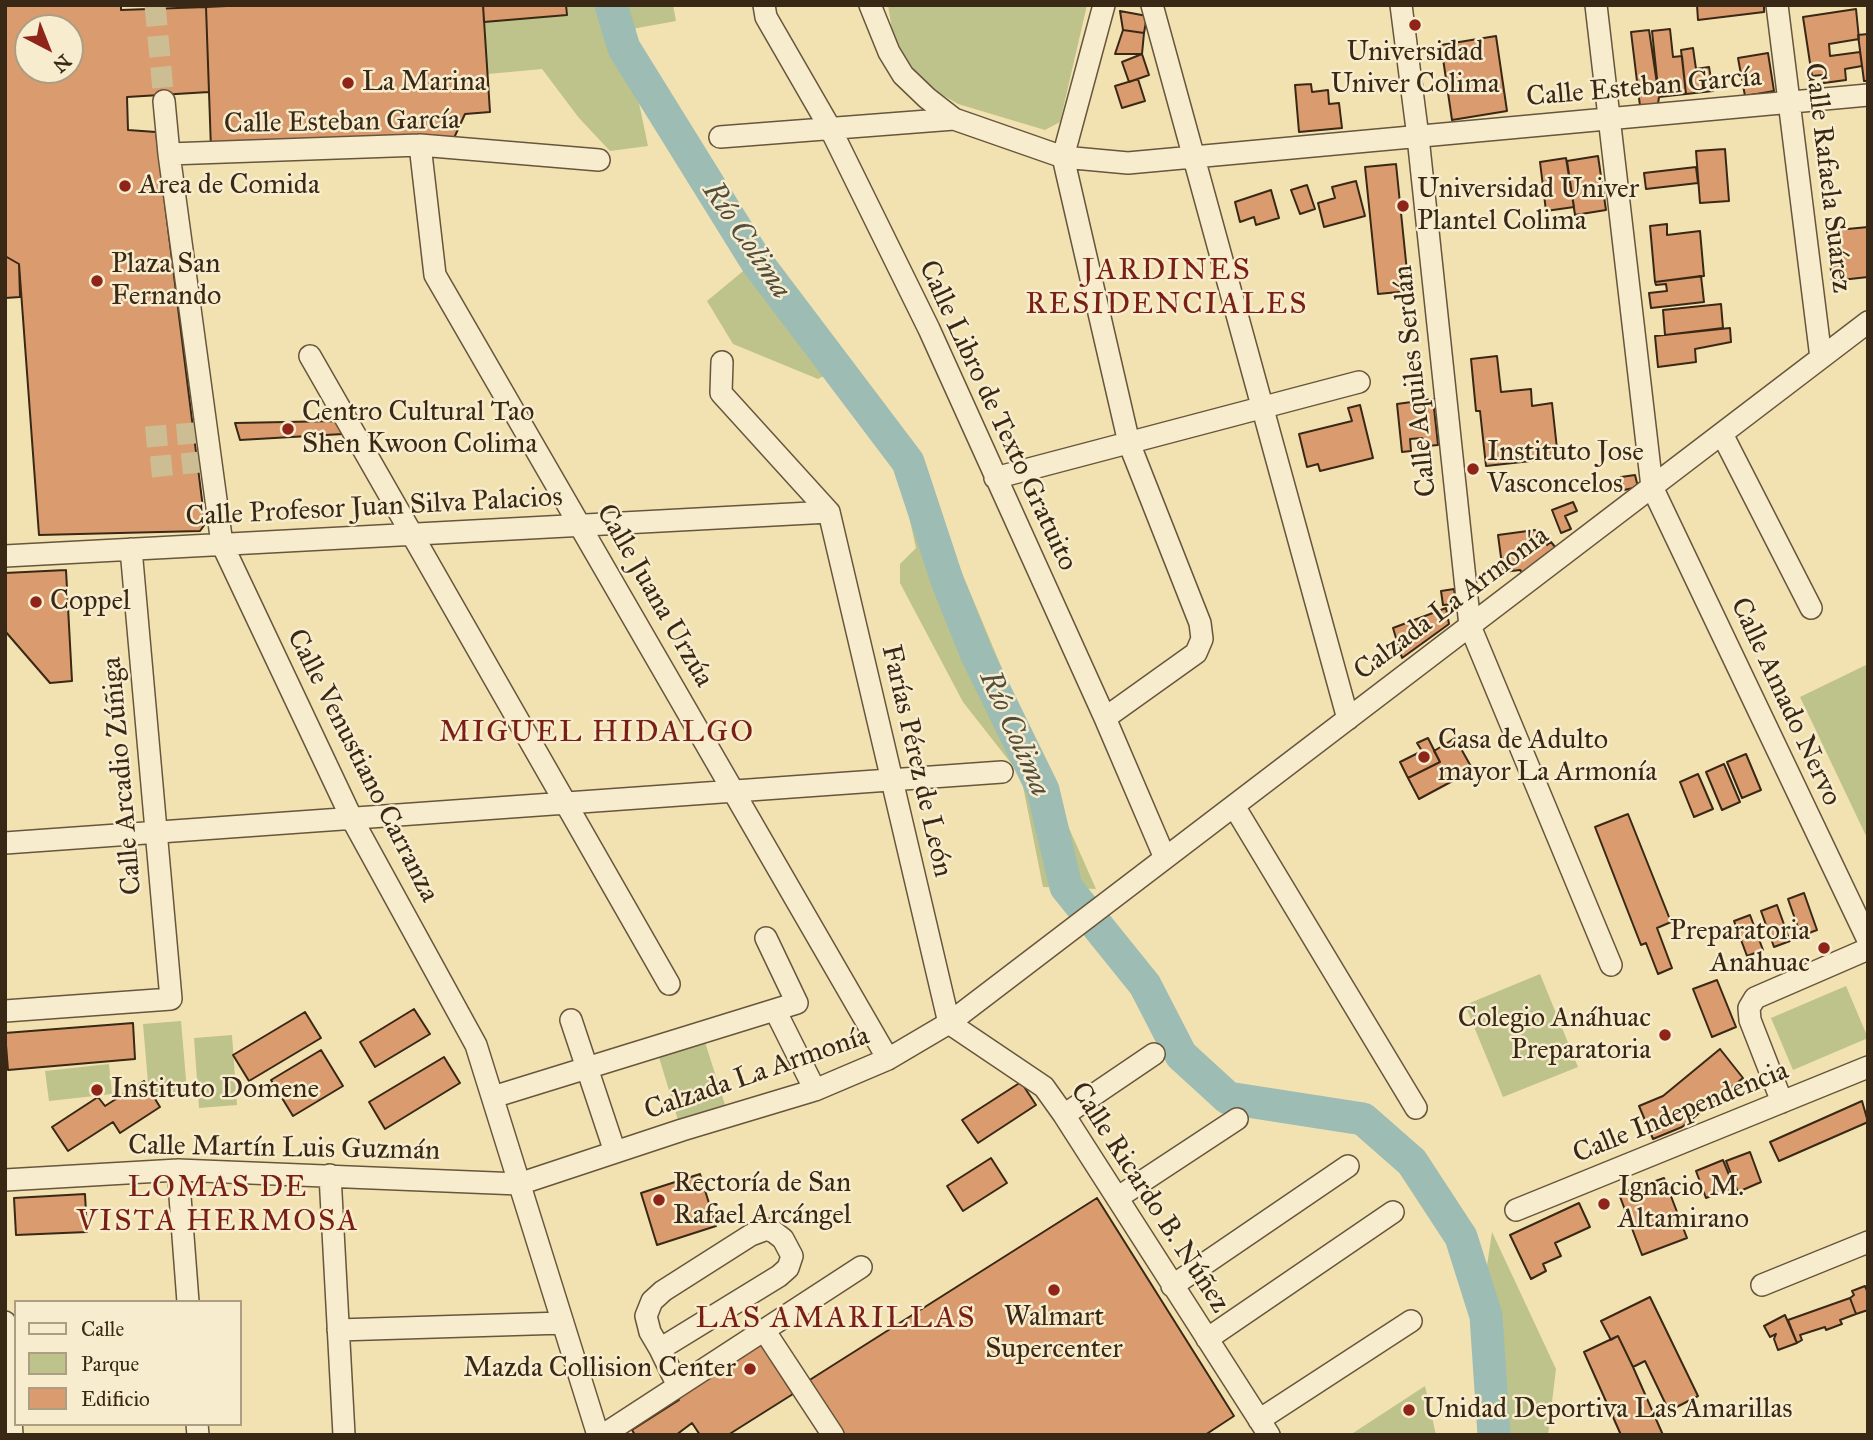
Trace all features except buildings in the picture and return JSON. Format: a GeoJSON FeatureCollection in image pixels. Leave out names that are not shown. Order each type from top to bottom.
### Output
{"type":"FeatureCollection","features":[{"type":"Feature","properties":{"kind":"street","name":"Calle Libro de Texto Gratuito"},"geometry":{"type":"LineString","coordinates":[[764,5],[766,17],[830,128],[929,329],[1105,718],[1165,858]]}},
{"type":"Feature","properties":{"kind":"street"},"geometry":{"type":"LineString","coordinates":[[870,5],[889,52],[903,75],[954,119]]}},
{"type":"Feature","properties":{"kind":"street"},"geometry":{"type":"LineString","coordinates":[[1104,5],[1063,157],[1129,443],[1200,623],[1202,639],[1196,653],[1105,718]]}},
{"type":"Feature","properties":{"kind":"street"},"geometry":{"type":"LineString","coordinates":[[1152,5],[1348,719]]}},
{"type":"Feature","properties":{"kind":"street","name":"Calle Aquiles Serdán"},"geometry":{"type":"LineString","coordinates":[[1401,5],[1418,137],[1470,626],[1611,965]]}},
{"type":"Feature","properties":{"kind":"street","name":"Calle Amado Nervo"},"geometry":{"type":"LineString","coordinates":[[1596,5],[1652,487],[1868,940]]}},
{"type":"Feature","properties":{"kind":"street","name":"Calle Rafaela Suárez"},"geometry":{"type":"LineString","coordinates":[[1777,5],[1821,358]]}},
{"type":"Feature","properties":{"kind":"street","name":"Calle Esteban García"},"geometry":{"type":"LineString","coordinates":[[720,137],[954,119],[1063,157],[1128,163],[1868,95]]}},
{"type":"Feature","properties":{"kind":"street","name":"Calle Venustiano Carranza"},"geometry":{"type":"LineString","coordinates":[[164,101],[222,544],[352,819],[476,1045],[598,1435]]}},
{"type":"Feature","properties":{"kind":"street","name":"Calle Esteban García"},"geometry":{"type":"LineString","coordinates":[[169,153],[420,145],[598,160]]}},
{"type":"Feature","properties":{"kind":"street","name":"Calle Juana Urzúa"},"geometry":{"type":"LineString","coordinates":[[420,145],[435,275],[888,1059]]}},
{"type":"Feature","properties":{"kind":"street","name":"Calzada La Armonía"},"geometry":{"type":"LineString","coordinates":[[519,1184],[815,1090],[888,1059],[949,1024],[1868,322]]}},
{"type":"Feature","properties":{"kind":"street"},"geometry":{"type":"LineString","coordinates":[[310,356],[668,984]]}},
{"type":"Feature","properties":{"kind":"street"},"geometry":{"type":"LineString","coordinates":[[722,362],[721,393],[829,512]]}},
{"type":"Feature","properties":{"kind":"street"},"geometry":{"type":"LineString","coordinates":[[995,478],[1359,382]]}},
{"type":"Feature","properties":{"kind":"street"},"geometry":{"type":"LineString","coordinates":[[1721,434],[1811,608]]}},
{"type":"Feature","properties":{"kind":"street","name":"Calle Profesor Juan Silva Palacios"},"geometry":{"type":"LineString","coordinates":[[5,555],[829,512]]}},
{"type":"Feature","properties":{"kind":"street","name":"Farías Pérez de León"},"geometry":{"type":"LineString","coordinates":[[829,512],[949,1024]]}},
{"type":"Feature","properties":{"kind":"street","name":"Calle Arcadio Zúñiga"},"geometry":{"type":"LineString","coordinates":[[5,1011],[171,999],[131,549]]}},
{"type":"Feature","properties":{"kind":"street"},"geometry":{"type":"LineString","coordinates":[[5,844],[1002,772]]}},
{"type":"Feature","properties":{"kind":"street"},"geometry":{"type":"LineString","coordinates":[[1234,806],[1416,1108]]}},
{"type":"Feature","properties":{"kind":"street"},"geometry":{"type":"LineString","coordinates":[[493,1097],[797,1003],[766,938]]}},
{"type":"Feature","properties":{"kind":"street"},"geometry":{"type":"LineString","coordinates":[[1782,1102],[1750,1020],[1749,1008],[1755,998],[1868,948]]}},
{"type":"Feature","properties":{"kind":"street"},"geometry":{"type":"LineString","coordinates":[[775,1010],[815,1090]]}},
{"type":"Feature","properties":{"kind":"street"},"geometry":{"type":"LineString","coordinates":[[571,1020],[615,1152]]}},
{"type":"Feature","properties":{"kind":"street","name":"Calle Ricardo B. Núñez"},"geometry":{"type":"LineString","coordinates":[[949,1024],[1044,1087],[1264,1427]]}},
{"type":"Feature","properties":{"kind":"street"},"geometry":{"type":"LineString","coordinates":[[1064,1115],[1154,1054]]}},
{"type":"Feature","properties":{"kind":"street","name":"Calle Independencia"},"geometry":{"type":"LineString","coordinates":[[1516,1210],[1868,1067]]}},
{"type":"Feature","properties":{"kind":"street"},"geometry":{"type":"LineString","coordinates":[[1117,1198],[1237,1119]]}},
{"type":"Feature","properties":{"kind":"street"},"geometry":{"type":"LineString","coordinates":[[1172,1286],[1348,1166]]}},
{"type":"Feature","properties":{"kind":"street"},"geometry":{"type":"LineString","coordinates":[[178,1170],[188,1300]]}},
{"type":"Feature","properties":{"kind":"street","name":"Calle Martín Luis Guzmán"},"geometry":{"type":"LineString","coordinates":[[5,1180],[178,1170],[519,1184]]}},
{"type":"Feature","properties":{"kind":"street"},"geometry":{"type":"LineString","coordinates":[[330,1175],[344,1435]]}},
{"type":"Feature","properties":{"kind":"street"},"geometry":{"type":"LineString","coordinates":[[1207,1339],[1393,1212]]}},
{"type":"Feature","properties":{"kind":"street"},"geometry":{"type":"LineString","coordinates":[[660,1349],[779,1276],[788,1268],[792,1256],[783,1240],[767,1229],[751,1235],[663,1291],[652,1301],[646,1317],[650,1332],[678,1386]]}},
{"type":"Feature","properties":{"kind":"street"},"geometry":{"type":"LineString","coordinates":[[1762,1285],[1868,1242]]}},
{"type":"Feature","properties":{"kind":"street"},"geometry":{"type":"LineString","coordinates":[[603,1435],[861,1267]]}},
{"type":"Feature","properties":{"kind":"street"},"geometry":{"type":"LineString","coordinates":[[1264,1427],[1411,1321]]}},
{"type":"Feature","properties":{"kind":"street"},"geometry":{"type":"LineString","coordinates":[[5,1322],[10,1348],[12,1435]]}},
{"type":"Feature","properties":{"kind":"street"},"geometry":{"type":"LineString","coordinates":[[338,1330],[563,1323]]}},
{"type":"Feature","properties":{"kind":"street"},"geometry":{"type":"LineString","coordinates":[[764,1330],[832,1435]]}},
{"type":"Feature","properties":{"kind":"green space"},"geometry":{"type":"Polygon","coordinates":[[[566,5],[673,5],[676,21],[610,33],[639,103],[648,146],[610,151],[579,118],[542,69],[488,74],[484,22],[567,15],[566,5]]]}},
{"type":"Feature","properties":{"kind":"green space"},"geometry":{"type":"Polygon","coordinates":[[[888,5],[1087,5],[1060,122],[1045,130],[958,104],[919,81],[905,61],[892,30],[888,5]]]}},
{"type":"Feature","properties":{"kind":"green space"},"geometry":{"type":"Polygon","coordinates":[[[760,257],[773,259],[851,362],[818,379],[733,344],[707,301],[760,257]]]}},
{"type":"Feature","properties":{"kind":"green space"},"geometry":{"type":"Polygon","coordinates":[[[924,482],[1096,889],[1043,887],[1021,776],[963,702],[900,583],[900,564],[916,548],[905,498],[924,482]]]}},
{"type":"Feature","properties":{"kind":"green space"},"geometry":{"type":"Polygon","coordinates":[[[1868,664],[1868,840],[1800,697],[1868,664]]]}},
{"type":"Feature","properties":{"kind":"green space"},"geometry":{"type":"Polygon","coordinates":[[[1540,974],[1578,1067],[1503,1097],[1465,1005],[1540,974]]]}},
{"type":"Feature","properties":{"kind":"green space"},"geometry":{"type":"Polygon","coordinates":[[[1846,986],[1868,1038],[1793,1070],[1771,1018],[1846,986]]]}},
{"type":"Feature","properties":{"kind":"green space"},"geometry":{"type":"Polygon","coordinates":[[[181,1021],[187,1091],[149,1094],[143,1024],[181,1021]]]}},
{"type":"Feature","properties":{"kind":"green space"},"geometry":{"type":"Polygon","coordinates":[[[232,1035],[237,1105],[199,1108],[194,1038],[232,1035]]]}},
{"type":"Feature","properties":{"kind":"green space"},"geometry":{"type":"Polygon","coordinates":[[[704,1039],[725,1105],[678,1120],[658,1054],[704,1039]]]}},
{"type":"Feature","properties":{"kind":"green space"},"geometry":{"type":"Polygon","coordinates":[[[109,1064],[112,1094],[49,1101],[45,1071],[109,1064]]]}},
{"type":"Feature","properties":{"kind":"green space"},"geometry":{"type":"Polygon","coordinates":[[[1492,1232],[1556,1369],[1548,1435],[1481,1435],[1477,1334],[1492,1232]]]}},
{"type":"Feature","properties":{"kind":"green space","name":"Unidad Deportiva Las Amarillas"},"geometry":{"type":"Polygon","coordinates":[[[1425,1386],[1436,1435],[1350,1435],[1425,1386]]]}},
{"type":"Feature","properties":{"kind":"waterway","name":"Río Colima"},"geometry":{"type":"LineString","coordinates":[[611,5],[624,48],[756,261],[908,462],[948,583],[977,655],[1043,790],[1066,887],[1145,985],[1181,1055],[1228,1098],[1363,1119],[1412,1162],[1461,1237],[1486,1316],[1494,1435]]}},
{"type":"Feature","properties":{"kind":"tunnel"},"geometry":{"type":"LineString","coordinates":[[155,5],[164,101]]}},
{"type":"Feature","properties":{"kind":"tunnel"},"geometry":{"type":"LineString","coordinates":[[146,437],[206,432]]}},
{"type":"Feature","properties":{"kind":"tunnel"},"geometry":{"type":"LineString","coordinates":[[151,467],[210,461]]}},
{"type":"Feature","properties":{"kind":"place","name":"Universidad Univer Colima"},"geometry":{"type":"Point","coordinates":[1415,25]}},
{"type":"Feature","properties":{"kind":"place","name":"La Marina"},"geometry":{"type":"Point","coordinates":[348,83]}},
{"type":"Feature","properties":{"kind":"place","name":"Area de Comida"},"geometry":{"type":"Point","coordinates":[125,186]}},
{"type":"Feature","properties":{"kind":"place","name":"Universidad Univer Plantel Colima"},"geometry":{"type":"Point","coordinates":[1403,206]}},
{"type":"Feature","properties":{"kind":"place","name":"Plaza San Fernando"},"geometry":{"type":"Point","coordinates":[97,281]}},
{"type":"Feature","properties":{"kind":"place","name":"Centro Cultural Tao Shen Kwoon Colima"},"geometry":{"type":"Point","coordinates":[288,429]}},
{"type":"Feature","properties":{"kind":"place","name":"Instituto Jose Vasconcelos"},"geometry":{"type":"Point","coordinates":[1473,469]}},
{"type":"Feature","properties":{"kind":"place","name":"Coppel"},"geometry":{"type":"Point","coordinates":[36,602]}},
{"type":"Feature","properties":{"kind":"place","name":"Casa de Adulto mayor La Armonía"},"geometry":{"type":"Point","coordinates":[1424,757]}},
{"type":"Feature","properties":{"kind":"place","name":"Preparatoria Anahuac"},"geometry":{"type":"Point","coordinates":[1824,948]}},
{"type":"Feature","properties":{"kind":"place","name":"Colegio Anáhuac Preparatoria"},"geometry":{"type":"Point","coordinates":[1665,1035]}},
{"type":"Feature","properties":{"kind":"place","name":"Instituto Domene"},"geometry":{"type":"Point","coordinates":[97,1090]}},
{"type":"Feature","properties":{"kind":"place","name":"Rectoría de San Rafael Arcángel"},"geometry":{"type":"Point","coordinates":[659,1200]}},
{"type":"Feature","properties":{"kind":"place","name":"Ignacio M. Altamirano"},"geometry":{"type":"Point","coordinates":[1604,1204]}},
{"type":"Feature","properties":{"kind":"place","name":"Walmart Supercenter"},"geometry":{"type":"Point","coordinates":[1054,1290]}},
{"type":"Feature","properties":{"kind":"place","name":"Mazda Collision Center"},"geometry":{"type":"Point","coordinates":[750,1369]}},
{"type":"Feature","properties":{"kind":"place","name":"Unidad Deportiva Las Amarillas"},"geometry":{"type":"Point","coordinates":[1409,1410]}},
{"type":"Feature","properties":{"kind":"district","name":"JARDINES RESIDENCIALES"},"geometry":{"type":"Point","coordinates":[1167,289]}},
{"type":"Feature","properties":{"kind":"district","name":"MIGUEL HIDALGO"},"geometry":{"type":"Point","coordinates":[597,734]}},
{"type":"Feature","properties":{"kind":"district","name":"LOMAS DE VISTA HERMOSA"},"geometry":{"type":"Point","coordinates":[218,1206]}},
{"type":"Feature","properties":{"kind":"district","name":"LAS AMARILLAS"},"geometry":{"type":"Point","coordinates":[836,1320]}}]}
